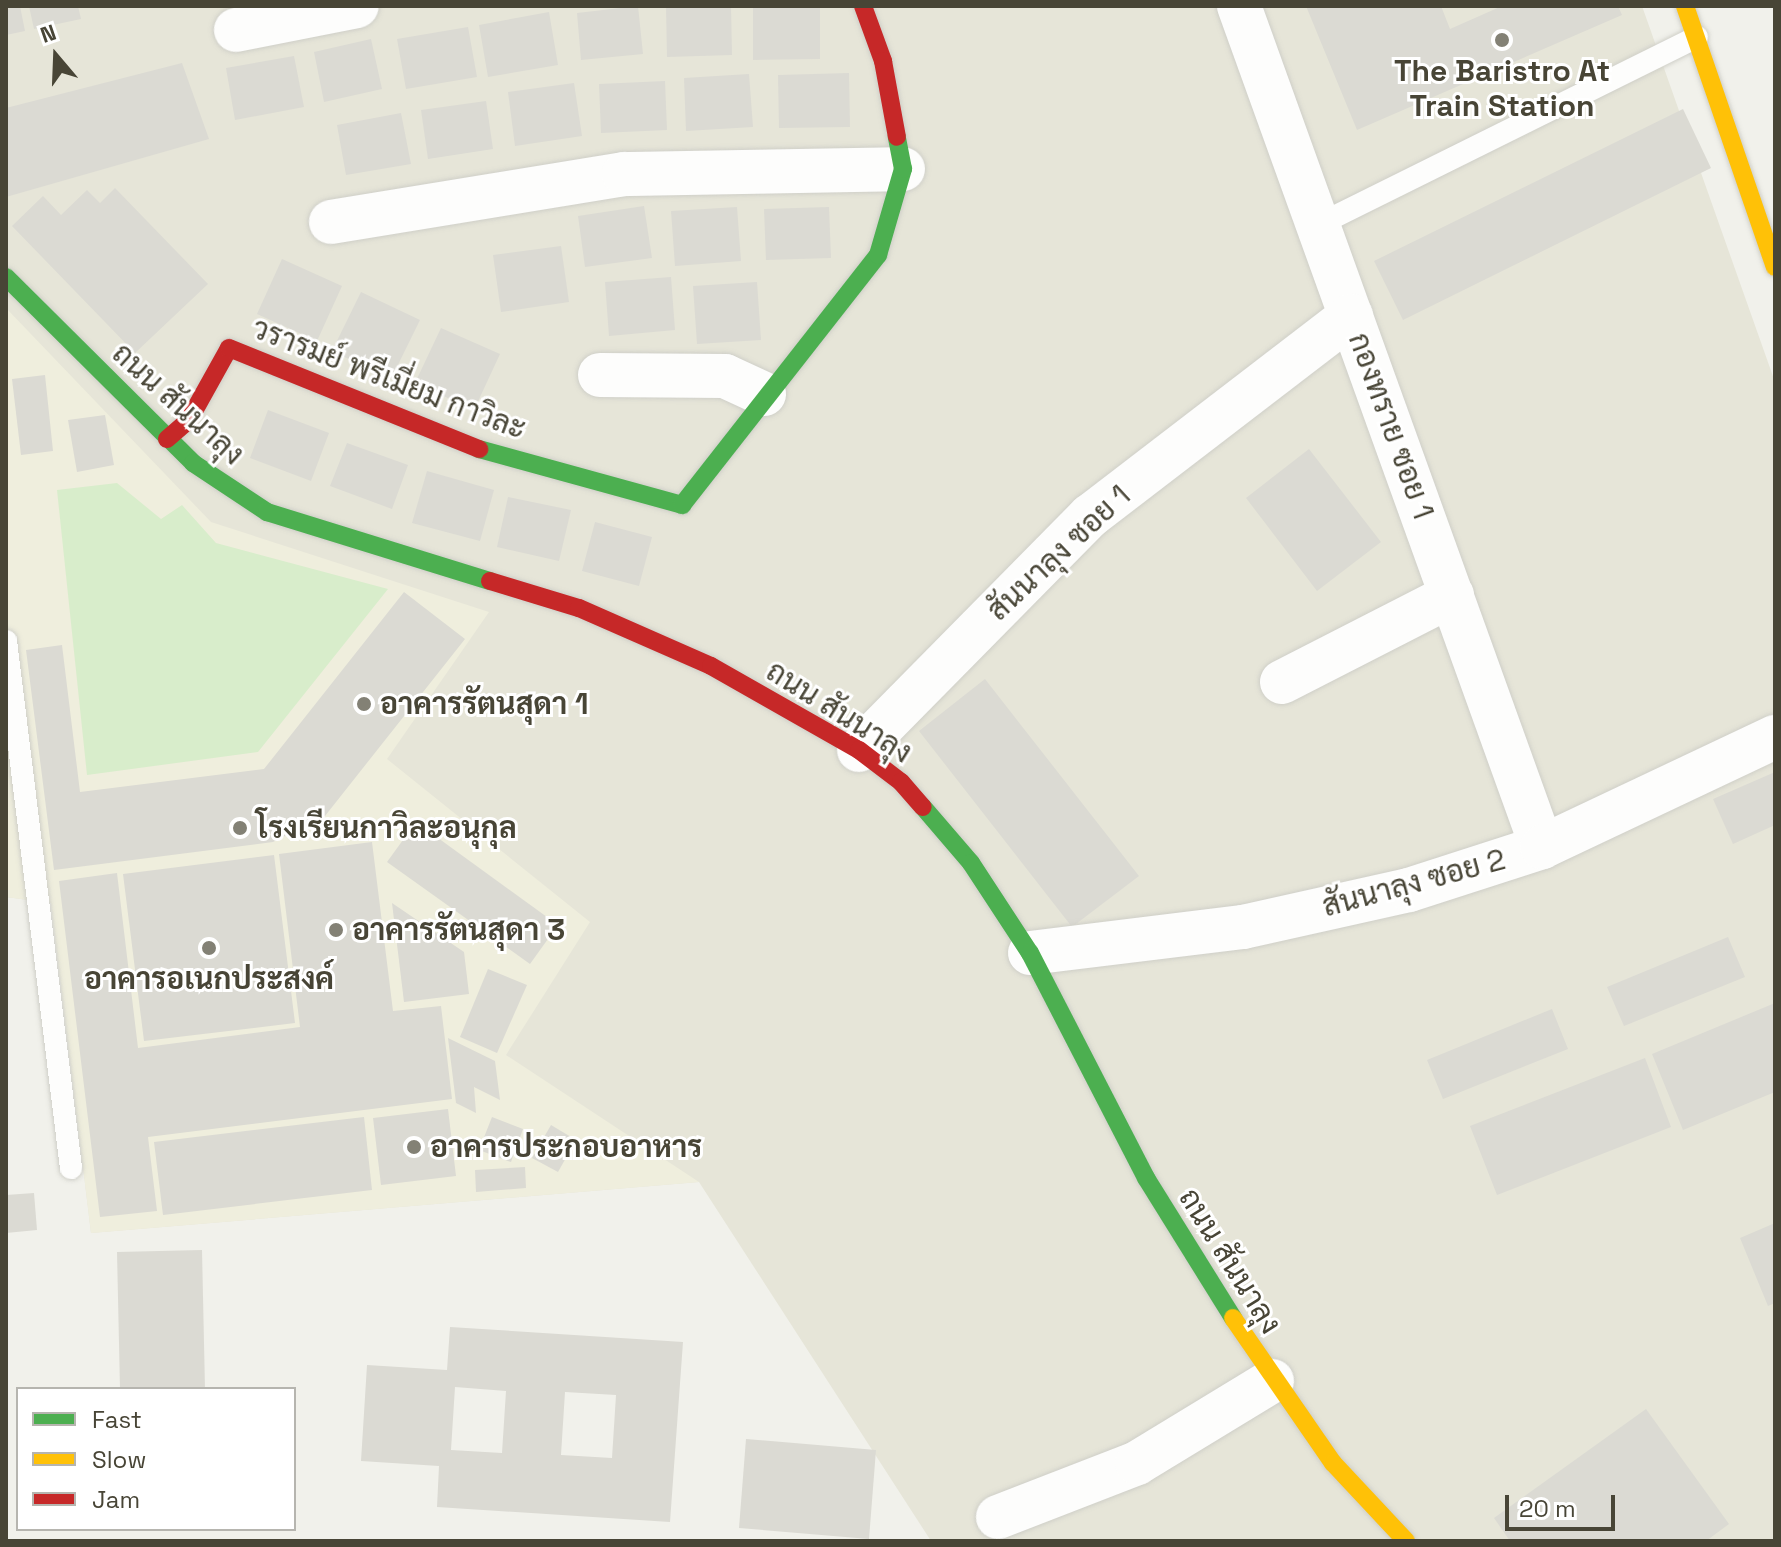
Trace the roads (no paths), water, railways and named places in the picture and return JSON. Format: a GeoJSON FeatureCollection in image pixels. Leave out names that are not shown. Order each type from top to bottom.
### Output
{"type":"FeatureCollection","features":[{"type":"Feature","properties":{"kind":"street"},"geometry":{"type":"LineString","coordinates":[[236,30],[357,6]]}},
{"type":"Feature","properties":{"kind":"street"},"geometry":{"type":"LineString","coordinates":[[600,375],[725,376],[764,394],[878,255],[903,169],[883,61],[863,6]]}},
{"type":"Feature","properties":{"kind":"street","name":"กองทราย ซอย 1"},"geometry":{"type":"LineString","coordinates":[[1239,6],[1542,847]]}},
{"type":"Feature","properties":{"kind":"street"},"geometry":{"type":"LineString","coordinates":[[1685,6],[1775,267]]}},
{"type":"Feature","properties":{"kind":"street"},"geometry":{"type":"LineString","coordinates":[[331,222],[624,174],[903,169]]}},
{"type":"Feature","properties":{"kind":"street","name":"ถนน สันนาลุง"},"geometry":{"type":"LineString","coordinates":[[6,277],[193,463],[267,512],[579,608],[711,666],[859,750],[901,782],[971,863],[1030,953],[1146,1178],[1272,1381],[1333,1463],[1406,1541]]}},
{"type":"Feature","properties":{"kind":"street","name":"สันนาลุง ซอย 1"},"geometry":{"type":"LineString","coordinates":[[859,750],[1090,516],[1351,316]]}},
{"type":"Feature","properties":{"kind":"street","name":"วรารมย์ พรีเมี่ยม กาวิละ"},"geometry":{"type":"LineString","coordinates":[[167,439],[189,420],[229,348],[468,446],[682,505],[764,394]]}},
{"type":"Feature","properties":{"kind":"street"},"geometry":{"type":"LineString","coordinates":[[1282,682],[1452,595]]}},
{"type":"Feature","properties":{"kind":"street","name":"สันนาลุง ซอย 2"},"geometry":{"type":"LineString","coordinates":[[1030,953],[1243,927],[1409,890],[1542,847],[1775,737]]}},
{"type":"Feature","properties":{"kind":"street"},"geometry":{"type":"LineString","coordinates":[[998,1517],[1137,1463],[1272,1381]]}},
{"type":"Feature","properties":{"kind":"lane"},"geometry":{"type":"LineString","coordinates":[[1318,225],[1697,37]]}},
{"type":"Feature","properties":{"kind":"lane"},"geometry":{"type":"LineString","coordinates":[[6,641],[71,1168]]}},
{"type":"Feature","properties":{"kind":"place","name":"The Baristro At Train Station"},"geometry":{"type":"Point","coordinates":[1502,40]}},
{"type":"Feature","properties":{"kind":"place","name":"อาคารรัตนสุดา 1"},"geometry":{"type":"Point","coordinates":[364,704]}},
{"type":"Feature","properties":{"kind":"place","name":"โรงเรียนกาวิละอนุกุล"},"geometry":{"type":"Point","coordinates":[240,828]}},
{"type":"Feature","properties":{"kind":"place","name":"อาคารรัตนสุดา 3"},"geometry":{"type":"Point","coordinates":[336,930]}},
{"type":"Feature","properties":{"kind":"place","name":"อาคารอเนกประสงค์"},"geometry":{"type":"Point","coordinates":[209,948]}},
{"type":"Feature","properties":{"kind":"place","name":"อาคารประกอบอาหาร"},"geometry":{"type":"Point","coordinates":[414,1147]}}]}
